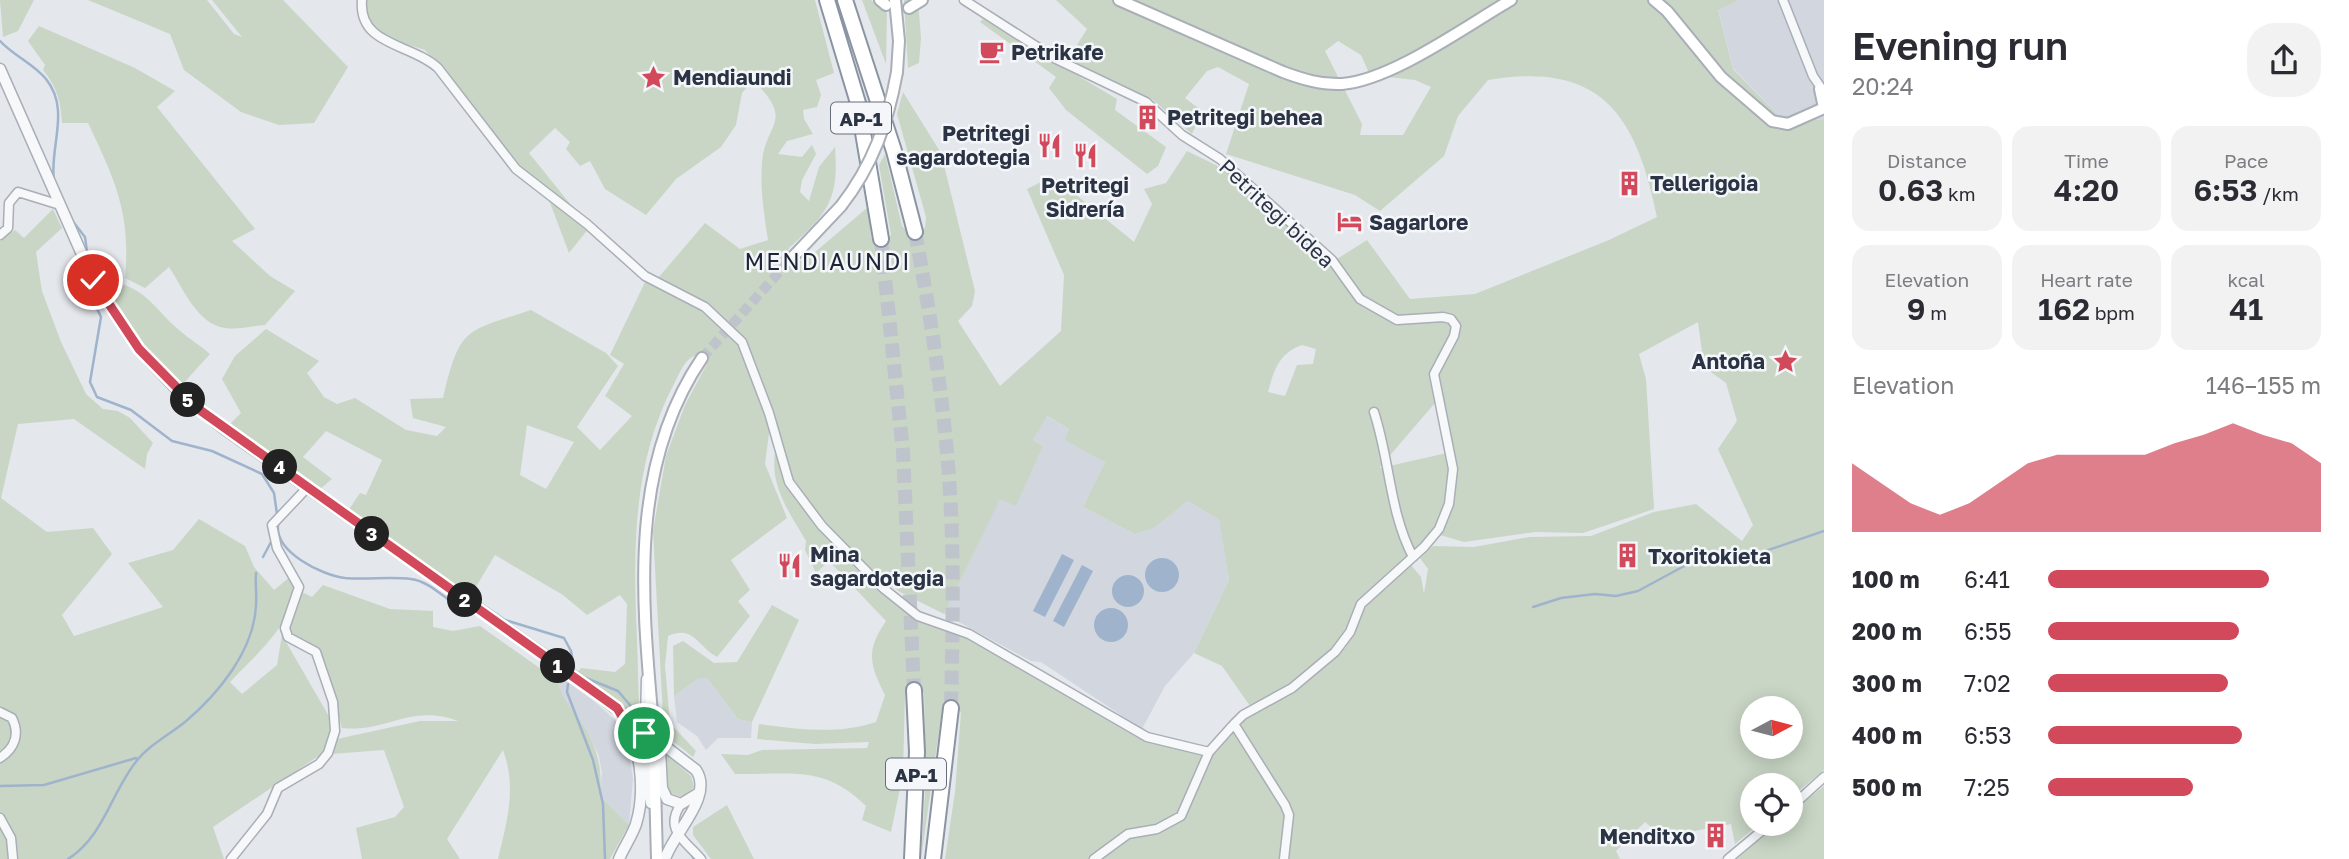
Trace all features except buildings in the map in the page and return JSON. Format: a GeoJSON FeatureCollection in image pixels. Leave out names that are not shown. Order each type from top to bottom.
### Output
{"type":"FeatureCollection","features":[{"type":"Feature","properties":{"kind":"highway","name":"AP-1"},"geometry":{"type":"LineString","coordinates":[[827,0],[858,103],[881,239]]}},
{"type":"Feature","properties":{"kind":"highway","name":"AP-1"},"geometry":{"type":"LineString","coordinates":[[845,0],[894,151],[915,232]]}},
{"type":"Feature","properties":{"kind":"highway","name":"AP-1"},"geometry":{"type":"LineString","coordinates":[[912,859],[917,752],[914,690]]}},
{"type":"Feature","properties":{"kind":"highway","name":"AP-1"},"geometry":{"type":"LineString","coordinates":[[933,859],[951,708]]}},
{"type":"Feature","properties":{"kind":"main road"},"geometry":{"type":"LineString","coordinates":[[909,8],[922,0]]}},
{"type":"Feature","properties":{"kind":"main road"},"geometry":{"type":"LineString","coordinates":[[1119,0],[1283,72],[1303,79],[1339,84],[1367,79],[1391,69],[1511,0]]}},
{"type":"Feature","properties":{"kind":"main road"},"geometry":{"type":"LineString","coordinates":[[1654,0],[1667,11],[1721,77],[1772,121],[1780,124],[1795,122],[1824,108],[1822,90]]}},
{"type":"Feature","properties":{"kind":"main road"},"geometry":{"type":"LineString","coordinates":[[790,260],[842,206],[870,163],[883,133],[897,72],[899,41],[887,2]]}},
{"type":"Feature","properties":{"kind":"main road"},"geometry":{"type":"LineString","coordinates":[[657,859],[645,734],[648,671],[643,552],[651,484],[670,422],[685,385],[702,358]]}},
{"type":"Feature","properties":{"kind":"street"},"geometry":{"type":"LineString","coordinates":[[362,0],[361,13],[370,30],[383,39],[428,58],[531,183],[587,224],[645,276],[687,295],[725,324],[742,342],[750,359],[789,482],[807,507],[861,568],[918,616],[969,634],[1147,737],[1209,752]]}},
{"type":"Feature","properties":{"kind":"street","name":"Petritegi bidea"},"geometry":{"type":"LineString","coordinates":[[964,0],[1056,59],[1146,102],[1182,135],[1220,159],[1332,260],[1360,299],[1397,320],[1451,318],[1456,326],[1454,336],[1434,374],[1453,470],[1453,486],[1446,515],[1431,540],[1413,557]]}},
{"type":"Feature","properties":{"kind":"street"},"geometry":{"type":"LineString","coordinates":[[1783,0],[1822,90]]}},
{"type":"Feature","properties":{"kind":"street"},"geometry":{"type":"LineString","coordinates":[[0,69],[96,286],[139,349],[182,395],[307,488],[617,708],[645,734],[664,795],[678,805],[686,845]]}},
{"type":"Feature","properties":{"kind":"street"},"geometry":{"type":"LineString","coordinates":[[0,235],[8,228],[9,203],[18,192],[60,205]]}},
{"type":"Feature","properties":{"kind":"street"},"geometry":{"type":"LineString","coordinates":[[1094,859],[1128,834],[1157,829],[1181,816],[1209,752],[1234,724],[1243,715],[1292,688],[1335,652],[1350,632],[1361,604],[1413,557],[1402,535],[1393,506],[1384,441],[1374,412]]}},
{"type":"Feature","properties":{"kind":"street"},"geometry":{"type":"LineString","coordinates":[[231,859],[267,814],[278,788],[319,764],[328,753],[335,731],[333,702],[320,660],[307,645],[288,637],[285,628],[299,587],[272,537],[278,516],[307,488]]}},
{"type":"Feature","properties":{"kind":"street"},"geometry":{"type":"LineString","coordinates":[[644,600],[645,734],[652,859]]}},
{"type":"Feature","properties":{"kind":"street"},"geometry":{"type":"LineString","coordinates":[[606,700],[645,734],[696,770],[701,779],[698,800],[669,846],[665,859]]}},
{"type":"Feature","properties":{"kind":"street"},"geometry":{"type":"LineString","coordinates":[[0,712],[12,719],[17,735],[14,744],[0,758]]}},
{"type":"Feature","properties":{"kind":"street"},"geometry":{"type":"LineString","coordinates":[[1234,724],[1289,815],[1284,859]]}},
{"type":"Feature","properties":{"kind":"street"},"geometry":{"type":"LineString","coordinates":[[619,859],[638,817],[638,766],[645,734]]}},
{"type":"Feature","properties":{"kind":"street"},"geometry":{"type":"LineString","coordinates":[[1803,796],[1824,777]]}},
{"type":"Feature","properties":{"kind":"street"},"geometry":{"type":"LineString","coordinates":[[678,805],[694,798],[701,789]]}},
{"type":"Feature","properties":{"kind":"street"},"geometry":{"type":"LineString","coordinates":[[678,805],[674,820],[676,834],[701,859]]}},
{"type":"Feature","properties":{"kind":"street"},"geometry":{"type":"LineString","coordinates":[[0,818],[11,838],[13,859]]}},
{"type":"Feature","properties":{"kind":"street"},"geometry":{"type":"LineString","coordinates":[[1728,859],[1756,836]]}},
{"type":"Feature","properties":{"kind":"street"},"geometry":{"type":"LineString","coordinates":[[669,846],[686,845]]}},
{"type":"Feature","properties":{"kind":"shaded area"},"geometry":{"type":"Polygon","coordinates":[[[1739,0],[1824,0],[1824,119],[1786,123],[1733,68],[1718,9],[1739,0]]]}},
{"type":"Feature","properties":{"kind":"shaded area"},"geometry":{"type":"Polygon","coordinates":[[[1046,416],[1069,429],[1105,462],[1083,507],[1135,534],[1154,528],[1188,501],[1219,520],[1229,580],[1194,653],[1165,686],[1142,729],[1041,662],[1031,661],[944,614],[1000,498],[1016,505],[1043,446],[1033,440],[1046,416]]]}},
{"type":"Feature","properties":{"kind":"shaded area"},"geometry":{"type":"Polygon","coordinates":[[[699,678],[707,678],[738,719],[752,722],[751,738],[718,738],[706,750],[697,736],[677,722],[674,696],[699,678]]]}},
{"type":"Feature","properties":{"kind":"shaded area"},"geometry":{"type":"Polygon","coordinates":[[[558,681],[566,681],[594,701],[615,720],[622,733],[628,749],[633,779],[629,825],[600,796],[602,773],[599,756],[589,735],[560,696],[558,681]]]}},
{"type":"Feature","properties":{"kind":"green space"},"geometry":{"type":"Polygon","coordinates":[[[0,0],[34,0],[18,31],[3,37],[0,0]]]}},
{"type":"Feature","properties":{"kind":"green space"},"geometry":{"type":"Polygon","coordinates":[[[88,0],[207,0],[234,34],[242,37],[212,0],[283,0],[348,67],[314,123],[279,125],[241,112],[184,70],[170,34],[88,0]]]}},
{"type":"Feature","properties":{"kind":"green space"},"geometry":{"type":"Polygon","coordinates":[[[365,0],[815,0],[834,73],[816,80],[821,95],[817,107],[803,110],[804,119],[813,134],[787,141],[778,154],[802,157],[812,145],[816,154],[802,180],[800,192],[809,201],[819,167],[835,147],[835,180],[822,215],[789,248],[787,258],[796,262],[807,259],[868,207],[871,238],[877,242],[886,241],[891,235],[879,165],[885,154],[902,226],[910,234],[925,228],[926,217],[897,114],[903,92],[941,153],[975,291],[972,306],[958,321],[1000,386],[1061,331],[1064,275],[1027,189],[1053,176],[1134,242],[1152,204],[1144,189],[1166,183],[1187,151],[1226,170],[1329,264],[1367,240],[1410,299],[1475,294],[1609,240],[1657,217],[1638,149],[1624,123],[1607,103],[1586,88],[1559,79],[1527,76],[1488,80],[1458,116],[1444,156],[1380,211],[1355,195],[1226,154],[1249,84],[1218,67],[1207,71],[1185,98],[1202,111],[1192,134],[1153,100],[1068,59],[1087,29],[1056,0],[1739,0],[1718,10],[1733,69],[1786,123],[1824,119],[1824,770],[1803,787],[1803,773],[1740,773],[1740,836],[1745,836],[1735,844],[1731,824],[1663,837],[1645,822],[1616,851],[1620,859],[945,859],[955,792],[961,713],[953,704],[942,710],[921,859],[926,776],[924,693],[914,686],[905,693],[903,773],[891,832],[862,820],[866,806],[836,783],[790,773],[735,774],[721,754],[748,755],[762,750],[867,748],[869,742],[815,744],[757,739],[759,724],[818,730],[861,726],[876,722],[885,695],[872,657],[875,640],[886,621],[829,561],[816,573],[805,550],[806,541],[786,507],[777,485],[774,460],[776,447],[786,482],[796,501],[873,584],[919,621],[964,637],[1136,737],[1210,757],[1248,715],[1294,690],[1346,647],[1361,610],[1411,565],[1421,577],[1424,594],[1428,569],[1420,558],[1433,546],[1474,547],[1529,537],[1591,536],[1654,512],[1696,504],[1742,541],[1753,525],[1718,449],[1737,421],[1726,383],[1704,367],[1698,322],[1639,354],[1646,379],[1654,509],[1583,533],[1535,532],[1464,542],[1440,535],[1453,501],[1455,469],[1442,401],[1436,403],[1440,423],[1435,403],[1380,467],[1446,453],[1450,477],[1444,511],[1432,533],[1364,597],[1342,641],[1283,690],[1250,706],[1222,666],[1194,653],[1229,580],[1219,520],[1188,501],[1154,528],[1135,534],[1083,507],[1105,462],[1065,440],[1069,429],[1047,416],[1033,440],[1043,446],[1016,506],[1000,499],[944,614],[900,592],[877,575],[832,532],[800,492],[744,342],[699,300],[658,278],[705,223],[740,249],[768,240],[762,192],[762,163],[776,114],[766,94],[753,80],[742,93],[736,125],[721,147],[676,179],[646,215],[605,189],[590,161],[580,166],[566,149],[570,142],[555,128],[529,153],[571,205],[533,181],[425,50],[390,39],[367,22],[365,0]],[[1338,41],[1325,51],[1362,124],[1360,135],[1403,135],[1431,87],[1415,80],[1370,75],[1361,55],[1338,41]],[[1302,345],[1294,348],[1279,363],[1268,392],[1285,396],[1297,365],[1313,364],[1316,349],[1302,345]]]}},
{"type":"Feature","properties":{"kind":"green space"},"geometry":{"type":"Polygon","coordinates":[[[862,0],[871,0],[887,13],[886,64],[862,0]]]}},
{"type":"Feature","properties":{"kind":"green space"},"geometry":{"type":"Polygon","coordinates":[[[904,0],[918,0],[921,38],[919,63],[908,68],[904,0]]]}},
{"type":"Feature","properties":{"kind":"green space"},"geometry":{"type":"Polygon","coordinates":[[[983,19],[1117,99],[1115,110],[1166,147],[1158,166],[1147,174],[1066,110],[1049,88],[1056,77],[980,22],[983,19]]]}},
{"type":"Feature","properties":{"kind":"green space"},"geometry":{"type":"Polygon","coordinates":[[[39,26],[135,68],[175,91],[157,107],[255,229],[232,241],[270,276],[295,291],[265,325],[235,329],[215,325],[206,320],[192,304],[169,267],[145,288],[125,278],[126,234],[113,180],[88,123],[62,123],[55,89],[43,70],[45,65],[28,41],[39,26]]]}},
{"type":"Feature","properties":{"kind":"green space"},"geometry":{"type":"Polygon","coordinates":[[[549,200],[588,229],[569,253],[549,200]]]}},
{"type":"Feature","properties":{"kind":"green space"},"geometry":{"type":"Polygon","coordinates":[[[53,209],[62,228],[36,252],[42,291],[61,342],[86,394],[103,409],[118,411],[130,418],[153,443],[147,454],[145,469],[74,419],[18,424],[1,498],[47,532],[93,528],[112,554],[62,615],[74,636],[163,607],[128,563],[173,550],[199,519],[245,546],[254,567],[274,590],[291,576],[294,590],[291,605],[275,634],[230,682],[242,694],[277,665],[282,635],[331,720],[328,743],[320,755],[213,827],[224,859],[0,859],[0,714],[19,733],[0,709],[0,241],[15,230],[24,238],[53,209]]]}},
{"type":"Feature","properties":{"kind":"green space"},"geometry":{"type":"Polygon","coordinates":[[[646,280],[704,309],[737,340],[744,352],[770,426],[765,464],[787,518],[731,560],[750,590],[738,601],[750,616],[717,657],[689,635],[677,633],[668,636],[665,666],[670,723],[696,751],[693,757],[664,734],[653,531],[666,456],[685,405],[707,364],[706,354],[689,359],[680,373],[660,414],[643,476],[638,509],[635,574],[640,719],[577,673],[581,668],[615,672],[625,664],[627,604],[620,595],[587,615],[563,595],[495,555],[477,585],[467,593],[461,592],[348,511],[360,493],[366,495],[382,460],[326,431],[303,457],[332,479],[319,490],[229,425],[241,413],[222,379],[235,356],[266,329],[319,361],[307,373],[324,397],[337,404],[355,398],[406,430],[437,436],[446,427],[413,418],[410,399],[443,398],[454,357],[468,336],[491,323],[531,310],[606,353],[618,366],[577,427],[600,450],[632,416],[605,396],[624,364],[610,355],[646,280]],[[527,425],[520,475],[546,489],[574,442],[527,425]]]}},
{"type":"Feature","properties":{"kind":"green space"},"geometry":{"type":"Polygon","coordinates":[[[113,283],[142,294],[171,323],[210,354],[181,386],[138,338],[103,287],[113,283]]]}},
{"type":"Feature","properties":{"kind":"green space"},"geometry":{"type":"Polygon","coordinates":[[[323,585],[390,609],[433,611],[433,627],[453,631],[480,626],[558,681],[563,697],[594,746],[599,765],[600,796],[629,825],[610,859],[498,859],[510,791],[503,750],[447,839],[460,859],[362,859],[356,828],[395,817],[404,807],[384,750],[331,754],[337,739],[420,721],[458,721],[426,715],[372,726],[342,728],[321,655],[308,642],[291,634],[288,628],[302,592],[312,597],[323,585]]]}},
{"type":"Feature","properties":{"kind":"green space"},"geometry":{"type":"Polygon","coordinates":[[[772,605],[799,620],[752,722],[738,719],[707,678],[699,678],[674,696],[673,646],[683,641],[714,663],[737,662],[772,605]]]}},
{"type":"Feature","properties":{"kind":"green space"},"geometry":{"type":"Polygon","coordinates":[[[664,752],[691,776],[694,787],[684,798],[668,792],[664,752]]]}},
{"type":"Feature","properties":{"kind":"green space"},"geometry":{"type":"Polygon","coordinates":[[[1824,786],[1824,859],[1737,859],[1763,836],[1803,836],[1803,803],[1824,786]]]}},
{"type":"Feature","properties":{"kind":"green space"},"geometry":{"type":"Polygon","coordinates":[[[727,805],[754,859],[711,859],[693,835],[693,827],[727,805]]]}},
{"type":"Feature","properties":{"kind":"water"},"geometry":{"type":"Polygon","coordinates":[[[1062,554],[1074,560],[1045,617],[1033,611],[1062,554]]]}},
{"type":"Feature","properties":{"kind":"water"},"geometry":{"type":"Polygon","coordinates":[[[1162,558],[1174,563],[1179,575],[1174,587],[1162,592],[1150,587],[1145,575],[1150,563],[1162,558]]]}},
{"type":"Feature","properties":{"kind":"water"},"geometry":{"type":"Polygon","coordinates":[[[1082,565],[1093,571],[1064,627],[1053,621],[1082,565]]]}},
{"type":"Feature","properties":{"kind":"water"},"geometry":{"type":"Polygon","coordinates":[[[1128,575],[1139,580],[1144,591],[1139,602],[1128,607],[1117,602],[1112,591],[1117,580],[1128,575]]]}},
{"type":"Feature","properties":{"kind":"water"},"geometry":{"type":"Polygon","coordinates":[[[1111,608],[1123,613],[1128,625],[1123,637],[1111,642],[1099,637],[1094,625],[1099,613],[1111,608]]]}},
{"type":"Feature","properties":{"kind":"waterway"},"geometry":{"type":"LineString","coordinates":[[0,41],[41,74],[53,91],[58,116],[54,181]]}},
{"type":"Feature","properties":{"kind":"waterway"},"geometry":{"type":"LineString","coordinates":[[71,219],[85,237],[87,252]]}},
{"type":"Feature","properties":{"kind":"waterway"},"geometry":{"type":"LineString","coordinates":[[88,290],[101,317],[90,382],[97,397],[131,410],[172,441],[212,451],[262,474],[274,493],[277,514]]}},
{"type":"Feature","properties":{"kind":"waterway"},"geometry":{"type":"LineString","coordinates":[[278,525],[284,544],[312,567],[345,578],[416,580],[432,587],[449,600]]}},
{"type":"Feature","properties":{"kind":"waterway"},"geometry":{"type":"LineString","coordinates":[[1533,607],[1561,598],[1595,594],[1616,596],[1638,591],[1686,565],[1748,557],[1824,531]]}},
{"type":"Feature","properties":{"kind":"waterway"},"geometry":{"type":"LineString","coordinates":[[263,557],[271,542]]}},
{"type":"Feature","properties":{"kind":"waterway"},"geometry":{"type":"LineString","coordinates":[[68,859],[90,839],[140,757],[197,711],[232,670],[249,639],[254,622],[256,573]]}},
{"type":"Feature","properties":{"kind":"waterway"},"geometry":{"type":"LineString","coordinates":[[473,598],[505,620],[564,638],[571,651],[574,667]]}},
{"type":"Feature","properties":{"kind":"waterway"},"geometry":{"type":"LineString","coordinates":[[581,676],[618,691],[642,719]]}},
{"type":"Feature","properties":{"kind":"waterway"},"geometry":{"type":"LineString","coordinates":[[568,684],[567,692],[593,760],[603,804],[605,859]]}},
{"type":"Feature","properties":{"kind":"waterway"},"geometry":{"type":"LineString","coordinates":[[0,786],[44,785],[136,758]]}},
{"type":"Feature","properties":{"kind":"waterway"},"geometry":{"type":"LineString","coordinates":[[691,854],[694,859]]}},
{"type":"Feature","properties":{"kind":"tunnel"},"geometry":{"type":"LineString","coordinates":[[915,232],[937,363],[949,475],[953,575],[951,708]]}},
{"type":"Feature","properties":{"kind":"tunnel"},"geometry":{"type":"LineString","coordinates":[[881,239],[903,452],[914,690]]}},
{"type":"Feature","properties":{"kind":"tunnel"},"geometry":{"type":"LineString","coordinates":[[702,358],[790,260]]}},
{"type":"Feature","properties":{"kind":"place","name":"Petrikafe"},"geometry":{"type":"Point","coordinates":[991,52]}},
{"type":"Feature","properties":{"kind":"place","name":"Mendiaundi"},"geometry":{"type":"Point","coordinates":[653,77]}},
{"type":"Feature","properties":{"kind":"place","name":"Petritegi behea"},"geometry":{"type":"Point","coordinates":[1147,117]}},
{"type":"Feature","properties":{"kind":"place","name":"Petritegi sagardotegia"},"geometry":{"type":"Point","coordinates":[1050,145]}},
{"type":"Feature","properties":{"kind":"place","name":"Petritegi Sidrería"},"geometry":{"type":"Point","coordinates":[1085,156]}},
{"type":"Feature","properties":{"kind":"place","name":"Tellerigoia"},"geometry":{"type":"Point","coordinates":[1630,183]}},
{"type":"Feature","properties":{"kind":"place","name":"Sagarlore"},"geometry":{"type":"Point","coordinates":[1349,222]}},
{"type":"Feature","properties":{"kind":"place","name":"Antoña"},"geometry":{"type":"Point","coordinates":[1785,361]}},
{"type":"Feature","properties":{"kind":"place","name":"Txoritokieta"},"geometry":{"type":"Point","coordinates":[1628,556]}},
{"type":"Feature","properties":{"kind":"place","name":"Mina sagardotegia"},"geometry":{"type":"Point","coordinates":[790,566]}},
{"type":"Feature","properties":{"kind":"place","name":"Menditxo"},"geometry":{"type":"Point","coordinates":[1715,836]}},
{"type":"Feature","properties":{"kind":"district","name":"MENDIAUNDI"},"geometry":{"type":"Point","coordinates":[828,261]}},
{"type":"Feature","properties":{"kind":"route"},"geometry":{"type":"LineString","coordinates":[[93,280],[139,349],[197,408],[617,708],[632,733],[644,733]]}}]}
